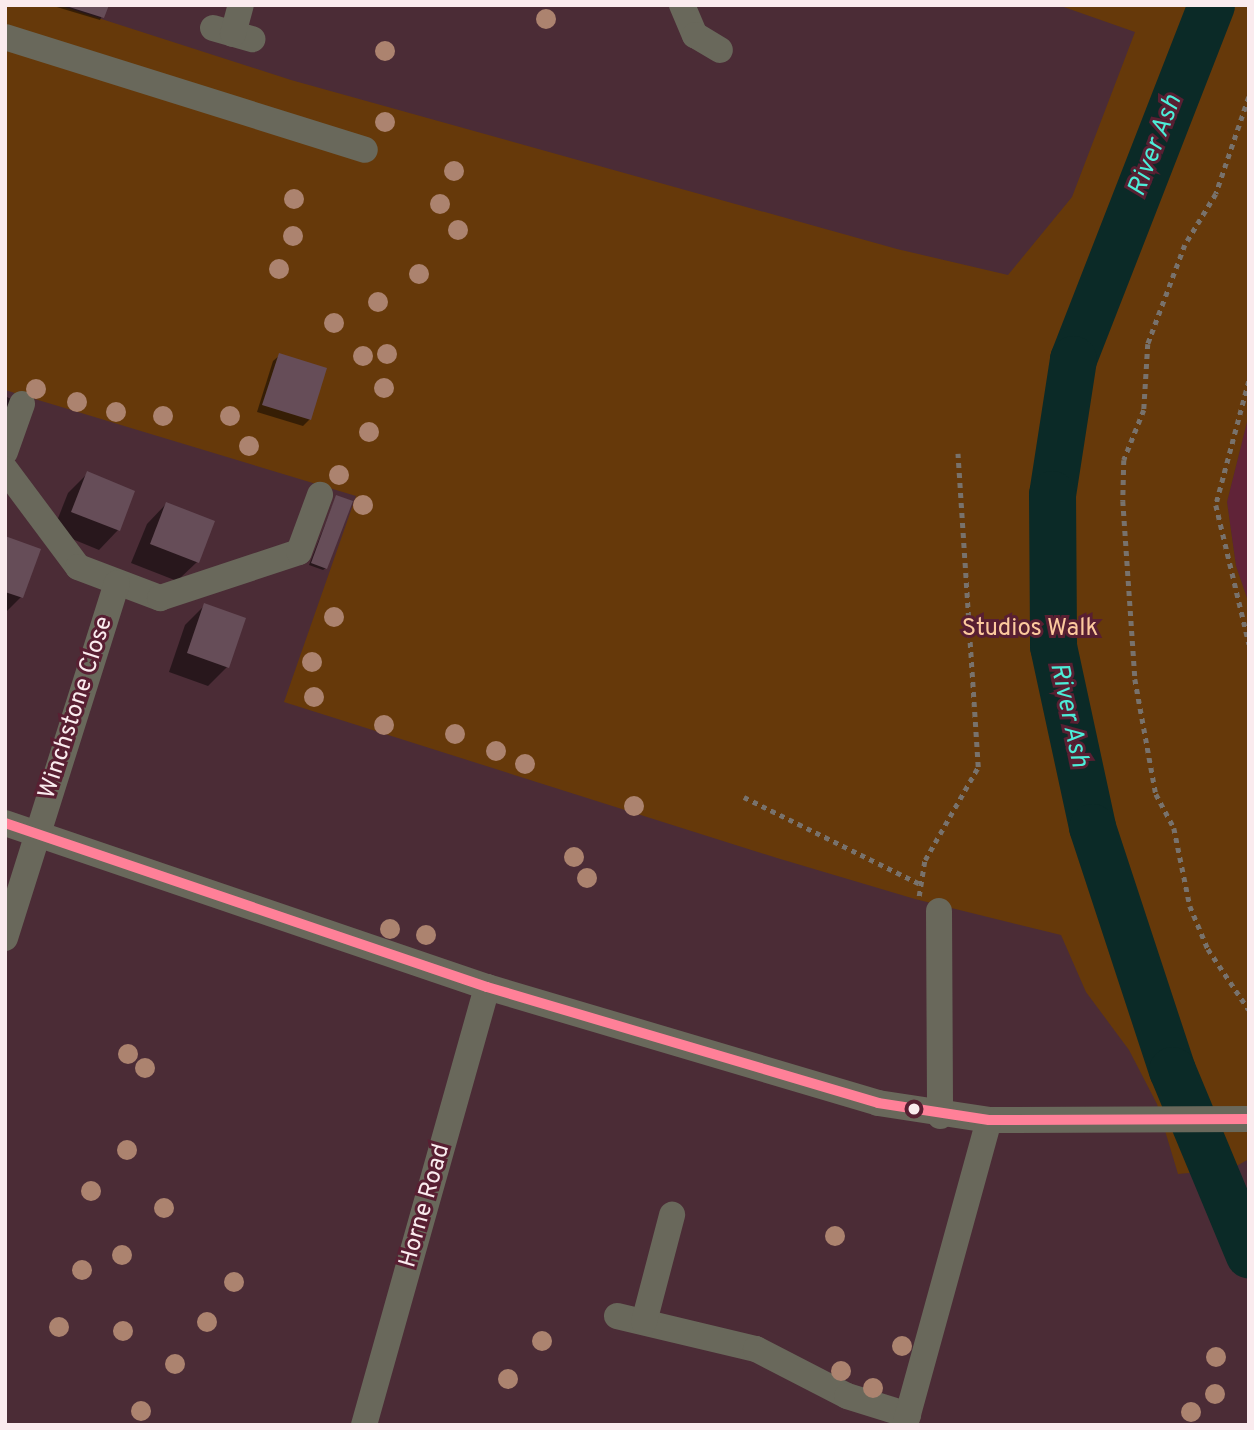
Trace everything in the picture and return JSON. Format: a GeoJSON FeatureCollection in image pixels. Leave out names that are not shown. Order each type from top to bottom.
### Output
{"type":"FeatureCollection","features":[{"type":"Feature","properties":{"kind":"street"},"geometry":{"type":"LineString","coordinates":[[233,34],[241,5]]}},
{"type":"Feature","properties":{"kind":"street"},"geometry":{"type":"LineString","coordinates":[[682,5],[695,35],[720,50]]}},
{"type":"Feature","properties":{"kind":"street"},"geometry":{"type":"LineString","coordinates":[[5,37],[365,150]]}},
{"type":"Feature","properties":{"kind":"street"},"geometry":{"type":"LineString","coordinates":[[5,452],[22,404]]}},
{"type":"Feature","properties":{"kind":"street","name":"Winchstone Close"},"geometry":{"type":"LineString","coordinates":[[5,469],[78,568],[160,598],[299,552],[320,495]]}},
{"type":"Feature","properties":{"kind":"street","name":"Winchstone Close"},"geometry":{"type":"LineString","coordinates":[[5,938],[117,583]]}},
{"type":"Feature","properties":{"kind":"street"},"geometry":{"type":"LineString","coordinates":[[5,823],[487,987],[878,1103],[940,1115],[989,1120],[1114,1122],[1249,1119]]}},
{"type":"Feature","properties":{"kind":"street"},"geometry":{"type":"LineString","coordinates":[[939,911],[940,1115]]}},
{"type":"Feature","properties":{"kind":"street","name":"Horne Road"},"geometry":{"type":"LineString","coordinates":[[364,1425],[487,987]]}},
{"type":"Feature","properties":{"kind":"street"},"geometry":{"type":"LineString","coordinates":[[617,1316],[756,1349],[846,1396],[907,1420],[989,1120]]}},
{"type":"Feature","properties":{"kind":"street"},"geometry":{"type":"LineString","coordinates":[[643,1322],[671,1215]]}},
{"type":"Feature","properties":{"kind":"path"},"geometry":{"type":"LineString","coordinates":[[1249,97],[1216,194],[1185,244],[1148,344],[1144,410],[1124,460],[1123,501],[1135,679],[1156,794],[1174,828],[1190,906],[1208,949],[1249,1010]]}},
{"type":"Feature","properties":{"kind":"path"},"geometry":{"type":"LineString","coordinates":[[1249,381],[1216,505],[1249,644]]}},
{"type":"Feature","properties":{"kind":"path"},"geometry":{"type":"LineString","coordinates":[[939,911],[921,906],[920,884],[925,860],[978,767],[958,454]]}},
{"type":"Feature","properties":{"kind":"path"},"geometry":{"type":"LineString","coordinates":[[744,797],[920,884]]}},
{"type":"Feature","properties":{"kind":"shaded area"},"geometry":{"type":"Polygon","coordinates":[[[1249,414],[1249,604],[1236,566],[1227,502],[1249,414]]]}},
{"type":"Feature","properties":{"kind":"green space","name":"Studios Walk"},"geometry":{"type":"Polygon","coordinates":[[[5,5],[58,5],[291,80],[897,249],[1008,275],[1072,197],[1135,32],[1058,5],[1249,5],[1249,414],[1227,502],[1236,566],[1249,604],[1249,1159],[1231,1169],[1178,1174],[1157,1104],[1129,1050],[1086,992],[1061,935],[915,899],[777,858],[284,702],[356,496],[5,390],[5,5]]]}},
{"type":"Feature","properties":{"kind":"building"},"geometry":{"type":"Polygon","coordinates":[[[63,5],[109,5],[104,18],[63,5]]]}},
{"type":"Feature","properties":{"kind":"building"},"geometry":{"type":"Polygon","coordinates":[[[279,353],[327,368],[311,420],[262,405],[279,353]]]}},
{"type":"Feature","properties":{"kind":"building"},"geometry":{"type":"Polygon","coordinates":[[[87,471],[135,491],[120,531],[71,512],[87,471]]]}},
{"type":"Feature","properties":{"kind":"building"},"geometry":{"type":"Polygon","coordinates":[[[336,495],[353,501],[327,569],[311,563],[336,495]]]}},
{"type":"Feature","properties":{"kind":"building"},"geometry":{"type":"Polygon","coordinates":[[[166,502],[215,521],[199,563],[150,544],[166,502]]]}},
{"type":"Feature","properties":{"kind":"building"},"geometry":{"type":"Polygon","coordinates":[[[5,536],[41,549],[23,598],[5,592],[5,536]]]}},
{"type":"Feature","properties":{"kind":"building"},"geometry":{"type":"Polygon","coordinates":[[[204,603],[246,618],[229,668],[187,653],[204,603]]]}},
{"type":"Feature","properties":{"kind":"waterway","name":"River Ash"},"geometry":{"type":"LineString","coordinates":[[1211,5],[1073,359],[1052,494],[1053,646],[1092,827],[1172,1070],[1249,1255]]}},
{"type":"Feature","properties":{"kind":"transit line"},"geometry":{"type":"LineString","coordinates":[[5,823],[487,987],[878,1103],[989,1120],[1249,1119]]}}]}
